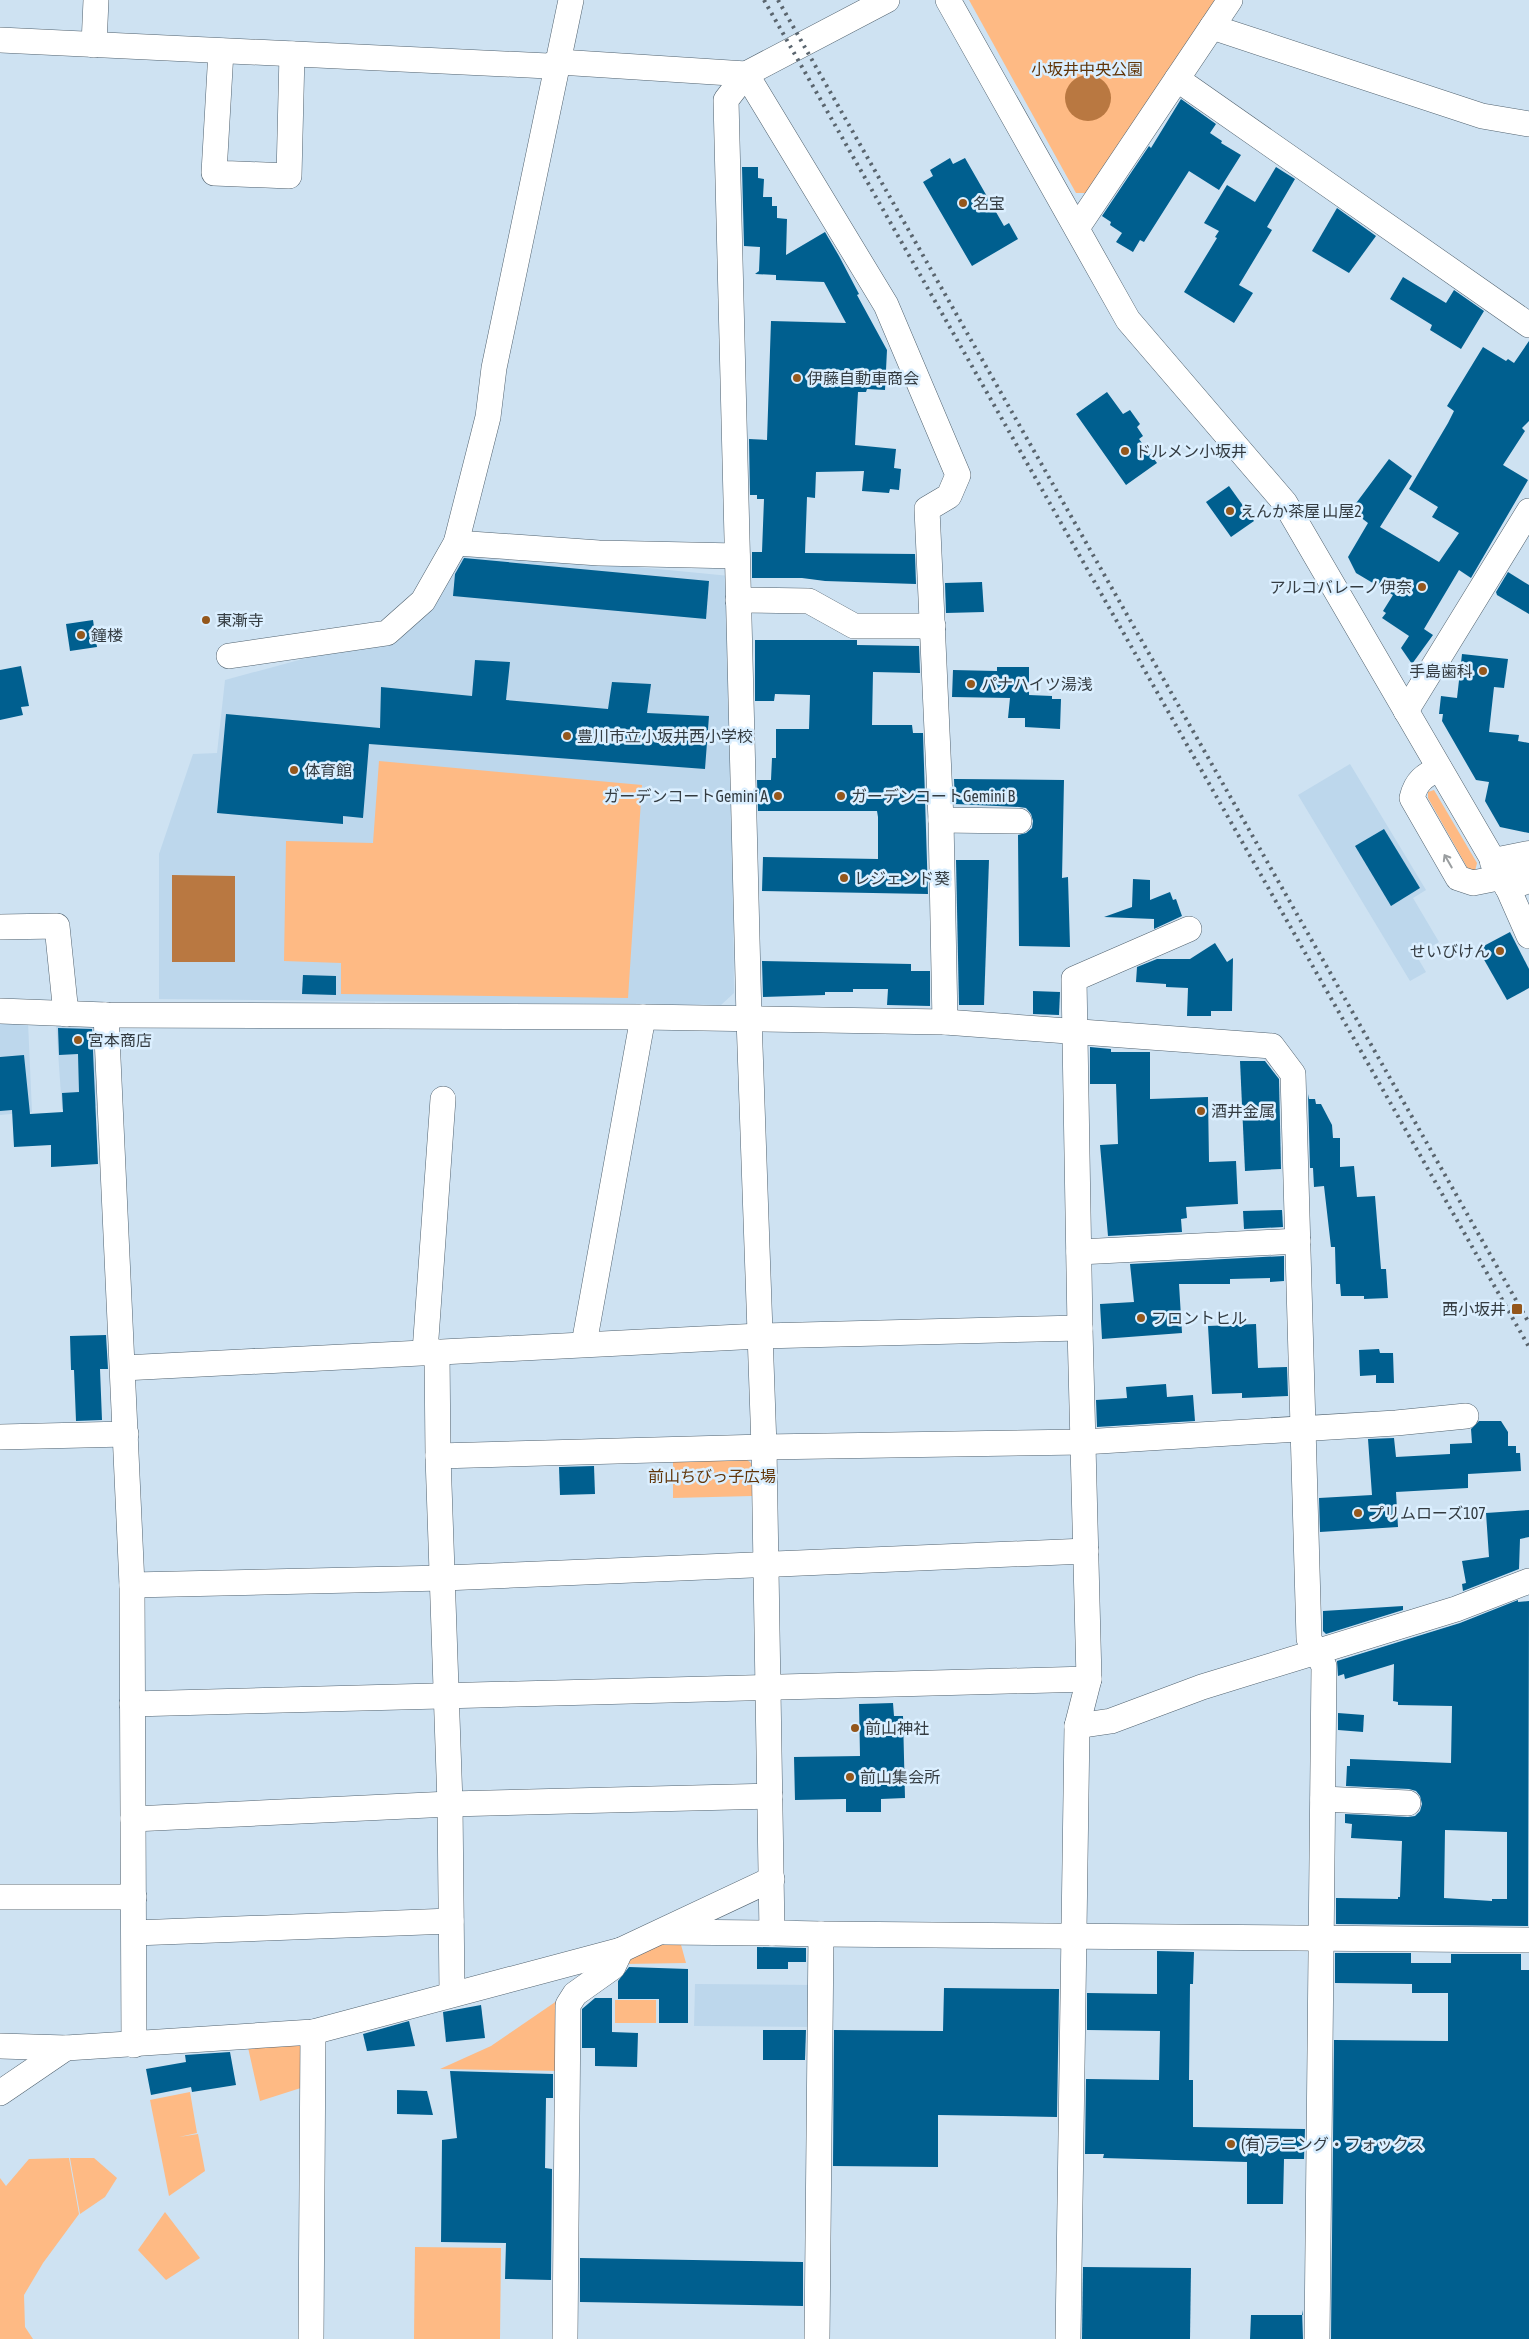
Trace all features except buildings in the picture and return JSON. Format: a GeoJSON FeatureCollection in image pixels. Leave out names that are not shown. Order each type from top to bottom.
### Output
{"type":"FeatureCollection","features":[{"type":"Feature","properties":{"kind":"street"},"geometry":{"type":"LineString","coordinates":[[94,45],[96,0]]}},
{"type":"Feature","properties":{"kind":"street"},"geometry":{"type":"LineString","coordinates":[[229,656],[387,633],[423,601],[456,543],[488,417],[494,368],[560,62],[571,0]]}},
{"type":"Feature","properties":{"kind":"street"},"geometry":{"type":"LineString","coordinates":[[772,1933],[764,1447],[749,1018],[726,100],[746,74],[887,0]]}},
{"type":"Feature","properties":{"kind":"street"},"geometry":{"type":"LineString","coordinates":[[948,0],[1128,320],[1285,503],[1439,768],[1508,876],[1529,936]]}},
{"type":"Feature","properties":{"kind":"street"},"geometry":{"type":"LineString","coordinates":[[1077,228],[1230,0]]}},
{"type":"Feature","properties":{"kind":"street"},"geometry":{"type":"LineString","coordinates":[[1212,27],[1482,116],[1524,116]]}},
{"type":"Feature","properties":{"kind":"street"},"geometry":{"type":"LineString","coordinates":[[0,40],[548,66],[560,62],[746,74]]}},
{"type":"Feature","properties":{"kind":"street"},"geometry":{"type":"LineString","coordinates":[[221,51],[214,173],[289,176],[292,54]]}},
{"type":"Feature","properties":{"kind":"street"},"geometry":{"type":"LineString","coordinates":[[746,74],[886,305],[958,475],[950,496],[927,509],[941,820],[945,1022]]}},
{"type":"Feature","properties":{"kind":"street"},"geometry":{"type":"LineString","coordinates":[[1177,79],[1529,325]]}},
{"type":"Feature","properties":{"kind":"street"},"geometry":{"type":"LineString","coordinates":[[1406,711],[1529,511]]}},
{"type":"Feature","properties":{"kind":"street"},"geometry":{"type":"LineString","coordinates":[[456,543],[598,553],[737,556]]}},
{"type":"Feature","properties":{"kind":"street"},"geometry":{"type":"LineString","coordinates":[[738,600],[809,601],[854,626],[932,626]]}},
{"type":"Feature","properties":{"kind":"street"},"geometry":{"type":"LineString","coordinates":[[1439,768],[1422,778],[1415,786],[1412,798],[1458,878],[1473,883],[1508,876],[1529,855]]}},
{"type":"Feature","properties":{"kind":"street"},"geometry":{"type":"LineString","coordinates":[[941,820],[1019,821]]}},
{"type":"Feature","properties":{"kind":"street"},"geometry":{"type":"LineString","coordinates":[[0,927],[57,926],[66,1014]]}},
{"type":"Feature","properties":{"kind":"street"},"geometry":{"type":"LineString","coordinates":[[1068,2339],[1073,1937],[1078,1726],[1089,1679],[1074,979],[1189,929]]}},
{"type":"Feature","properties":{"kind":"street"},"geometry":{"type":"LineString","coordinates":[[0,1011],[106,1015],[642,1017],[945,1022],[1272,1046],[1293,1074],[1310,1638],[1324,1666],[1317,2339]]}},
{"type":"Feature","properties":{"kind":"street"},"geometry":{"type":"LineString","coordinates":[[106,1015],[132,1585],[134,2045]]}},
{"type":"Feature","properties":{"kind":"street"},"geometry":{"type":"LineString","coordinates":[[584,1344],[642,1017]]}},
{"type":"Feature","properties":{"kind":"street"},"geometry":{"type":"LineString","coordinates":[[443,1100],[431,1352],[444,1578],[450,1804],[452,1994]]}},
{"type":"Feature","properties":{"kind":"street"},"geometry":{"type":"LineString","coordinates":[[1079,1252],[1298,1241]]}},
{"type":"Feature","properties":{"kind":"street"},"geometry":{"type":"LineString","coordinates":[[123,1368],[760,1336],[1080,1328]]}},
{"type":"Feature","properties":{"kind":"street"},"geometry":{"type":"LineString","coordinates":[[438,1456],[764,1447],[1084,1442],[1396,1423],[1466,1416]]}},
{"type":"Feature","properties":{"kind":"street"},"geometry":{"type":"LineString","coordinates":[[0,1437],[126,1434]]}},
{"type":"Feature","properties":{"kind":"street"},"geometry":{"type":"LineString","coordinates":[[132,1585],[444,1578],[1086,1551]]}},
{"type":"Feature","properties":{"kind":"street"},"geometry":{"type":"LineString","coordinates":[[1078,1726],[1111,1721],[1202,1687],[1456,1609],[1529,1581]]}},
{"type":"Feature","properties":{"kind":"street"},"geometry":{"type":"LineString","coordinates":[[132,1704],[1089,1679]]}},
{"type":"Feature","properties":{"kind":"street"},"geometry":{"type":"LineString","coordinates":[[133,1819],[450,1804],[770,1796]]}},
{"type":"Feature","properties":{"kind":"street"},"geometry":{"type":"LineString","coordinates":[[1323,1799],[1408,1803]]}},
{"type":"Feature","properties":{"kind":"street"},"geometry":{"type":"LineString","coordinates":[[0,2046],[66,2048],[134,2045],[313,2032],[621,1950],[772,1880]]}},
{"type":"Feature","properties":{"kind":"street"},"geometry":{"type":"LineString","coordinates":[[0,1897],[134,1897]]}},
{"type":"Feature","properties":{"kind":"street"},"geometry":{"type":"LineString","coordinates":[[134,1934],[451,1921]]}},
{"type":"Feature","properties":{"kind":"street"},"geometry":{"type":"LineString","coordinates":[[657,1932],[1529,1940]]}},
{"type":"Feature","properties":{"kind":"street"},"geometry":{"type":"LineString","coordinates":[[817,2339],[822,1934]]}},
{"type":"Feature","properties":{"kind":"street"},"geometry":{"type":"LineString","coordinates":[[565,2339],[568,2005],[575,1994],[613,1967],[621,1950]]}},
{"type":"Feature","properties":{"kind":"street"},"geometry":{"type":"LineString","coordinates":[[311,2339],[313,2032]]}},
{"type":"Feature","properties":{"kind":"street"},"geometry":{"type":"LineString","coordinates":[[0,2093],[66,2048]]}},
{"type":"Feature","properties":{"kind":"shaded area"},"geometry":{"type":"Polygon","coordinates":[[[1088,75],[1101,79],[1107,85],[1111,98],[1107,111],[1101,117],[1088,121],[1075,117],[1069,111],[1065,98],[1069,85],[1075,79],[1088,75]]]}},
{"type":"Feature","properties":{"kind":"shaded area"},"geometry":{"type":"Polygon","coordinates":[[[450,549],[730,576],[734,993],[721,1005],[159,999],[159,854],[193,754],[217,753],[225,680],[391,635],[450,549]]]}},
{"type":"Feature","properties":{"kind":"shaded area"},"geometry":{"type":"Polygon","coordinates":[[[1350,764],[1426,890],[1413,898],[1439,942],[1416,955],[1426,972],[1410,981],[1298,795],[1350,764]]]}},
{"type":"Feature","properties":{"kind":"shaded area"},"geometry":{"type":"Polygon","coordinates":[[[172,875],[235,876],[235,962],[172,962],[172,875]]]}},
{"type":"Feature","properties":{"kind":"shaded area"},"geometry":{"type":"Polygon","coordinates":[[[0,1021],[28,1022],[32,1112],[0,1115],[0,1021]]]}},
{"type":"Feature","properties":{"kind":"shaded area"},"geometry":{"type":"Polygon","coordinates":[[[56,1023],[99,1024],[103,1105],[62,1109],[56,1023]]]}},
{"type":"Feature","properties":{"kind":"shaded area"},"geometry":{"type":"Polygon","coordinates":[[[695,1984],[814,1985],[814,2027],[694,2026],[695,1984]]]}},
{"type":"Feature","properties":{"kind":"green space","name":"小坂井中央公園"},"geometry":{"type":"Polygon","coordinates":[[[969,0],[1215,0],[1088,193],[1076,193],[969,0]]]}},
{"type":"Feature","properties":{"kind":"green space"},"geometry":{"type":"Polygon","coordinates":[[[379,761],[642,785],[628,998],[341,994],[341,963],[284,961],[286,841],[373,843],[379,761]]]}},
{"type":"Feature","properties":{"kind":"green space"},"geometry":{"type":"Polygon","coordinates":[[[1434,790],[1477,863],[1475,871],[1468,869],[1428,798],[1428,792],[1434,790]]]}},
{"type":"Feature","properties":{"kind":"green space","name":"前山ちびっ子広場"},"geometry":{"type":"Polygon","coordinates":[[[741,1455],[751,1463],[752,1496],[673,1498],[673,1456],[741,1455]]]}},
{"type":"Feature","properties":{"kind":"green space"},"geometry":{"type":"Polygon","coordinates":[[[650,1941],[680,1941],[686,1963],[625,1964],[650,1941]]]}},
{"type":"Feature","properties":{"kind":"green space"},"geometry":{"type":"Polygon","coordinates":[[[567,1994],[562,2071],[440,2069],[491,2046],[567,1994]]]}},
{"type":"Feature","properties":{"kind":"green space"},"geometry":{"type":"Polygon","coordinates":[[[615,2000],[656,2000],[656,2023],[615,2023],[615,2000]]]}},
{"type":"Feature","properties":{"kind":"green space"},"geometry":{"type":"Polygon","coordinates":[[[307,2039],[307,2086],[260,2101],[247,2043],[307,2039]]]}},
{"type":"Feature","properties":{"kind":"green space"},"geometry":{"type":"Polygon","coordinates":[[[190,2092],[197,2133],[179,2137],[198,2134],[205,2171],[169,2196],[150,2100],[190,2092]]]}},
{"type":"Feature","properties":{"kind":"green space"},"geometry":{"type":"Polygon","coordinates":[[[69,2158],[79,2214],[43,2263],[24,2295],[25,2327],[33,2339],[0,2339],[0,2178],[6,2186],[29,2159],[69,2158]]]}},
{"type":"Feature","properties":{"kind":"green space"},"geometry":{"type":"Polygon","coordinates":[[[70,2158],[94,2158],[117,2178],[105,2197],[80,2214],[70,2158]]]}},
{"type":"Feature","properties":{"kind":"green space"},"geometry":{"type":"Polygon","coordinates":[[[165,2212],[200,2258],[166,2280],[138,2250],[165,2212]]]}},
{"type":"Feature","properties":{"kind":"green space"},"geometry":{"type":"Polygon","coordinates":[[[415,2247],[501,2248],[500,2339],[414,2339],[415,2247]]]}},
{"type":"Feature","properties":{"kind":"railway"},"geometry":{"type":"LineString","coordinates":[[764,0],[1529,1347]]}},
{"type":"Feature","properties":{"kind":"railway"},"geometry":{"type":"LineString","coordinates":[[778,0],[1529,1323]]}},
{"type":"Feature","properties":{"kind":"place","name":"名宝"},"geometry":{"type":"Point","coordinates":[963,203]}},
{"type":"Feature","properties":{"kind":"place","name":"伊藤自動車商会"},"geometry":{"type":"Point","coordinates":[797,378]}},
{"type":"Feature","properties":{"kind":"place","name":"ドルメン小坂井"},"geometry":{"type":"Point","coordinates":[1125,451]}},
{"type":"Feature","properties":{"kind":"place","name":"えんか茶屋 山屋2"},"geometry":{"type":"Point","coordinates":[1230,511]}},
{"type":"Feature","properties":{"kind":"place","name":"アルコバレーノ伊奈"},"geometry":{"type":"Point","coordinates":[1422,587]}},
{"type":"Feature","properties":{"kind":"place","name":"東漸寺"},"geometry":{"type":"Point","coordinates":[206,620]}},
{"type":"Feature","properties":{"kind":"place","name":"鐘楼"},"geometry":{"type":"Point","coordinates":[81,635]}},
{"type":"Feature","properties":{"kind":"place","name":"手島歯科"},"geometry":{"type":"Point","coordinates":[1483,671]}},
{"type":"Feature","properties":{"kind":"place","name":"パナハイツ湯浅"},"geometry":{"type":"Point","coordinates":[971,684]}},
{"type":"Feature","properties":{"kind":"place","name":"豊川市立小坂井西小学校"},"geometry":{"type":"Point","coordinates":[567,736]}},
{"type":"Feature","properties":{"kind":"place","name":"体育館"},"geometry":{"type":"Point","coordinates":[294,770]}},
{"type":"Feature","properties":{"kind":"place","name":"ガーデンコートGemini A"},"geometry":{"type":"Point","coordinates":[778,796]}},
{"type":"Feature","properties":{"kind":"place","name":"ガーデンコートGemini B"},"geometry":{"type":"Point","coordinates":[841,796]}},
{"type":"Feature","properties":{"kind":"place","name":"レジェンド葵"},"geometry":{"type":"Point","coordinates":[844,878]}},
{"type":"Feature","properties":{"kind":"place","name":"せいびけん"},"geometry":{"type":"Point","coordinates":[1500,951]}},
{"type":"Feature","properties":{"kind":"place","name":"宮本商店"},"geometry":{"type":"Point","coordinates":[78,1040]}},
{"type":"Feature","properties":{"kind":"place","name":"酒井金属"},"geometry":{"type":"Point","coordinates":[1201,1111]}},
{"type":"Feature","properties":{"kind":"place","name":"西小坂井"},"geometry":{"type":"Point","coordinates":[1517,1309]}},
{"type":"Feature","properties":{"kind":"place","name":"フロントヒル"},"geometry":{"type":"Point","coordinates":[1141,1318]}},
{"type":"Feature","properties":{"kind":"place","name":"プリムローズ107"},"geometry":{"type":"Point","coordinates":[1358,1513]}},
{"type":"Feature","properties":{"kind":"place","name":"前山神社"},"geometry":{"type":"Point","coordinates":[855,1728]}},
{"type":"Feature","properties":{"kind":"place","name":"前山集会所"},"geometry":{"type":"Point","coordinates":[850,1777]}},
{"type":"Feature","properties":{"kind":"place","name":"(有)ラニング・フォックス"},"geometry":{"type":"Point","coordinates":[1231,2144]}}]}
